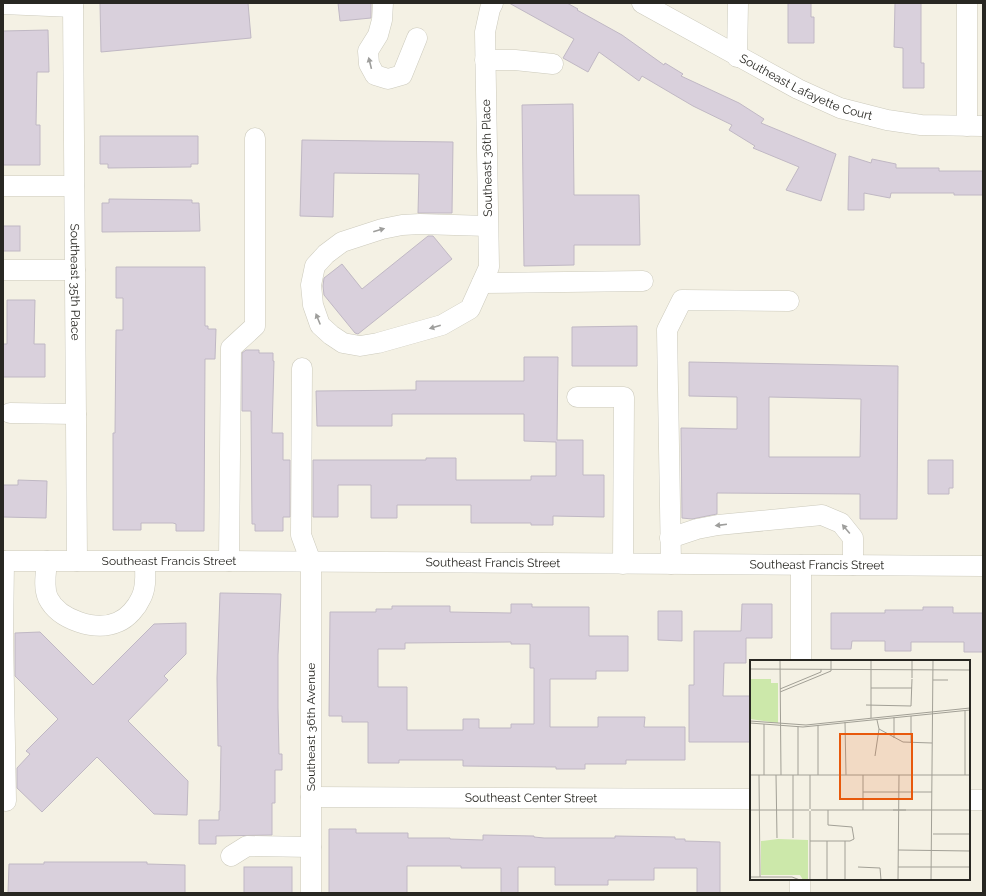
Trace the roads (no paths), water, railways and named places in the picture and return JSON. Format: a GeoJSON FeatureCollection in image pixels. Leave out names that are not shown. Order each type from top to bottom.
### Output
{"type":"FeatureCollection","features":[{"type":"Feature","properties":{"kind":"street"},"geometry":{"type":"LineString","coordinates":[[383,3],[382,20],[378,35],[368,51],[369,64],[375,75],[388,79],[402,75],[417,38]]}},
{"type":"Feature","properties":{"kind":"street","name":"Southeast 36th Place"},"geometry":{"type":"LineString","coordinates":[[488,226],[420,224],[402,225],[376,231],[342,242],[326,254],[315,266],[311,285],[313,305],[320,325],[343,343],[360,346],[378,343],[442,325],[470,309],[489,267],[485,32],[490,9],[493,3]]}},
{"type":"Feature","properties":{"kind":"street","name":"Southeast Lafayette Court"},"geometry":{"type":"LineString","coordinates":[[642,3],[798,89],[840,108],[886,120],[921,125],[975,126]]}},
{"type":"Feature","properties":{"kind":"street"},"geometry":{"type":"LineString","coordinates":[[738,3],[738,56]]}},
{"type":"Feature","properties":{"kind":"street"},"geometry":{"type":"LineString","coordinates":[[967,3],[975,126]]}},
{"type":"Feature","properties":{"kind":"street"},"geometry":{"type":"LineString","coordinates":[[3,4],[73,5]]}},
{"type":"Feature","properties":{"kind":"street","name":"Southeast 35th Place"},"geometry":{"type":"LineString","coordinates":[[73,5],[77,561]]}},
{"type":"Feature","properties":{"kind":"street"},"geometry":{"type":"LineString","coordinates":[[485,60],[515,60],[553,64]]}},
{"type":"Feature","properties":{"kind":"street"},"geometry":{"type":"LineString","coordinates":[[229,561],[231,348],[255,326],[255,138]]}},
{"type":"Feature","properties":{"kind":"street"},"geometry":{"type":"LineString","coordinates":[[3,186],[74,186]]}},
{"type":"Feature","properties":{"kind":"street"},"geometry":{"type":"LineString","coordinates":[[3,270],[75,270]]}},
{"type":"Feature","properties":{"kind":"street"},"geometry":{"type":"LineString","coordinates":[[482,283],[643,281]]}},
{"type":"Feature","properties":{"kind":"street"},"geometry":{"type":"LineString","coordinates":[[671,564],[667,330],[682,300],[789,301]]}},
{"type":"Feature","properties":{"kind":"street"},"geometry":{"type":"LineString","coordinates":[[302,368],[301,535],[311,562]]}},
{"type":"Feature","properties":{"kind":"street"},"geometry":{"type":"LineString","coordinates":[[577,397],[624,397],[623,564]]}},
{"type":"Feature","properties":{"kind":"street"},"geometry":{"type":"LineString","coordinates":[[10,413],[76,414]]}},
{"type":"Feature","properties":{"kind":"street"},"geometry":{"type":"LineString","coordinates":[[670,538],[697,529],[718,525],[822,516],[841,523],[853,538],[853,565]]}},
{"type":"Feature","properties":{"kind":"street"},"geometry":{"type":"LineString","coordinates":[[4,561],[6,801]]}},
{"type":"Feature","properties":{"kind":"street","name":"Southeast Francis Street"},"geometry":{"type":"LineString","coordinates":[[4,561],[983,566]]}},
{"type":"Feature","properties":{"kind":"street"},"geometry":{"type":"LineString","coordinates":[[47,561],[46,588],[48,597],[53,606],[77,622],[92,625],[110,625],[119,622],[128,616],[135,608],[145,589],[145,562]]}},
{"type":"Feature","properties":{"kind":"street","name":"Southeast 36th Avenue"},"geometry":{"type":"LineString","coordinates":[[311,562],[311,893]]}},
{"type":"Feature","properties":{"kind":"street"},"geometry":{"type":"LineString","coordinates":[[801,565],[801,660]]}},
{"type":"Feature","properties":{"kind":"street","name":"Southeast Center Street"},"geometry":{"type":"LineString","coordinates":[[311,797],[750,799]]}},
{"type":"Feature","properties":{"kind":"street"},"geometry":{"type":"LineString","coordinates":[[970,800],[983,800]]}},
{"type":"Feature","properties":{"kind":"street"},"geometry":{"type":"LineString","coordinates":[[231,856],[247,846],[311,847]]}},
{"type":"Feature","properties":{"kind":"street"},"geometry":{"type":"LineString","coordinates":[[800,880],[800,893]]}}]}
